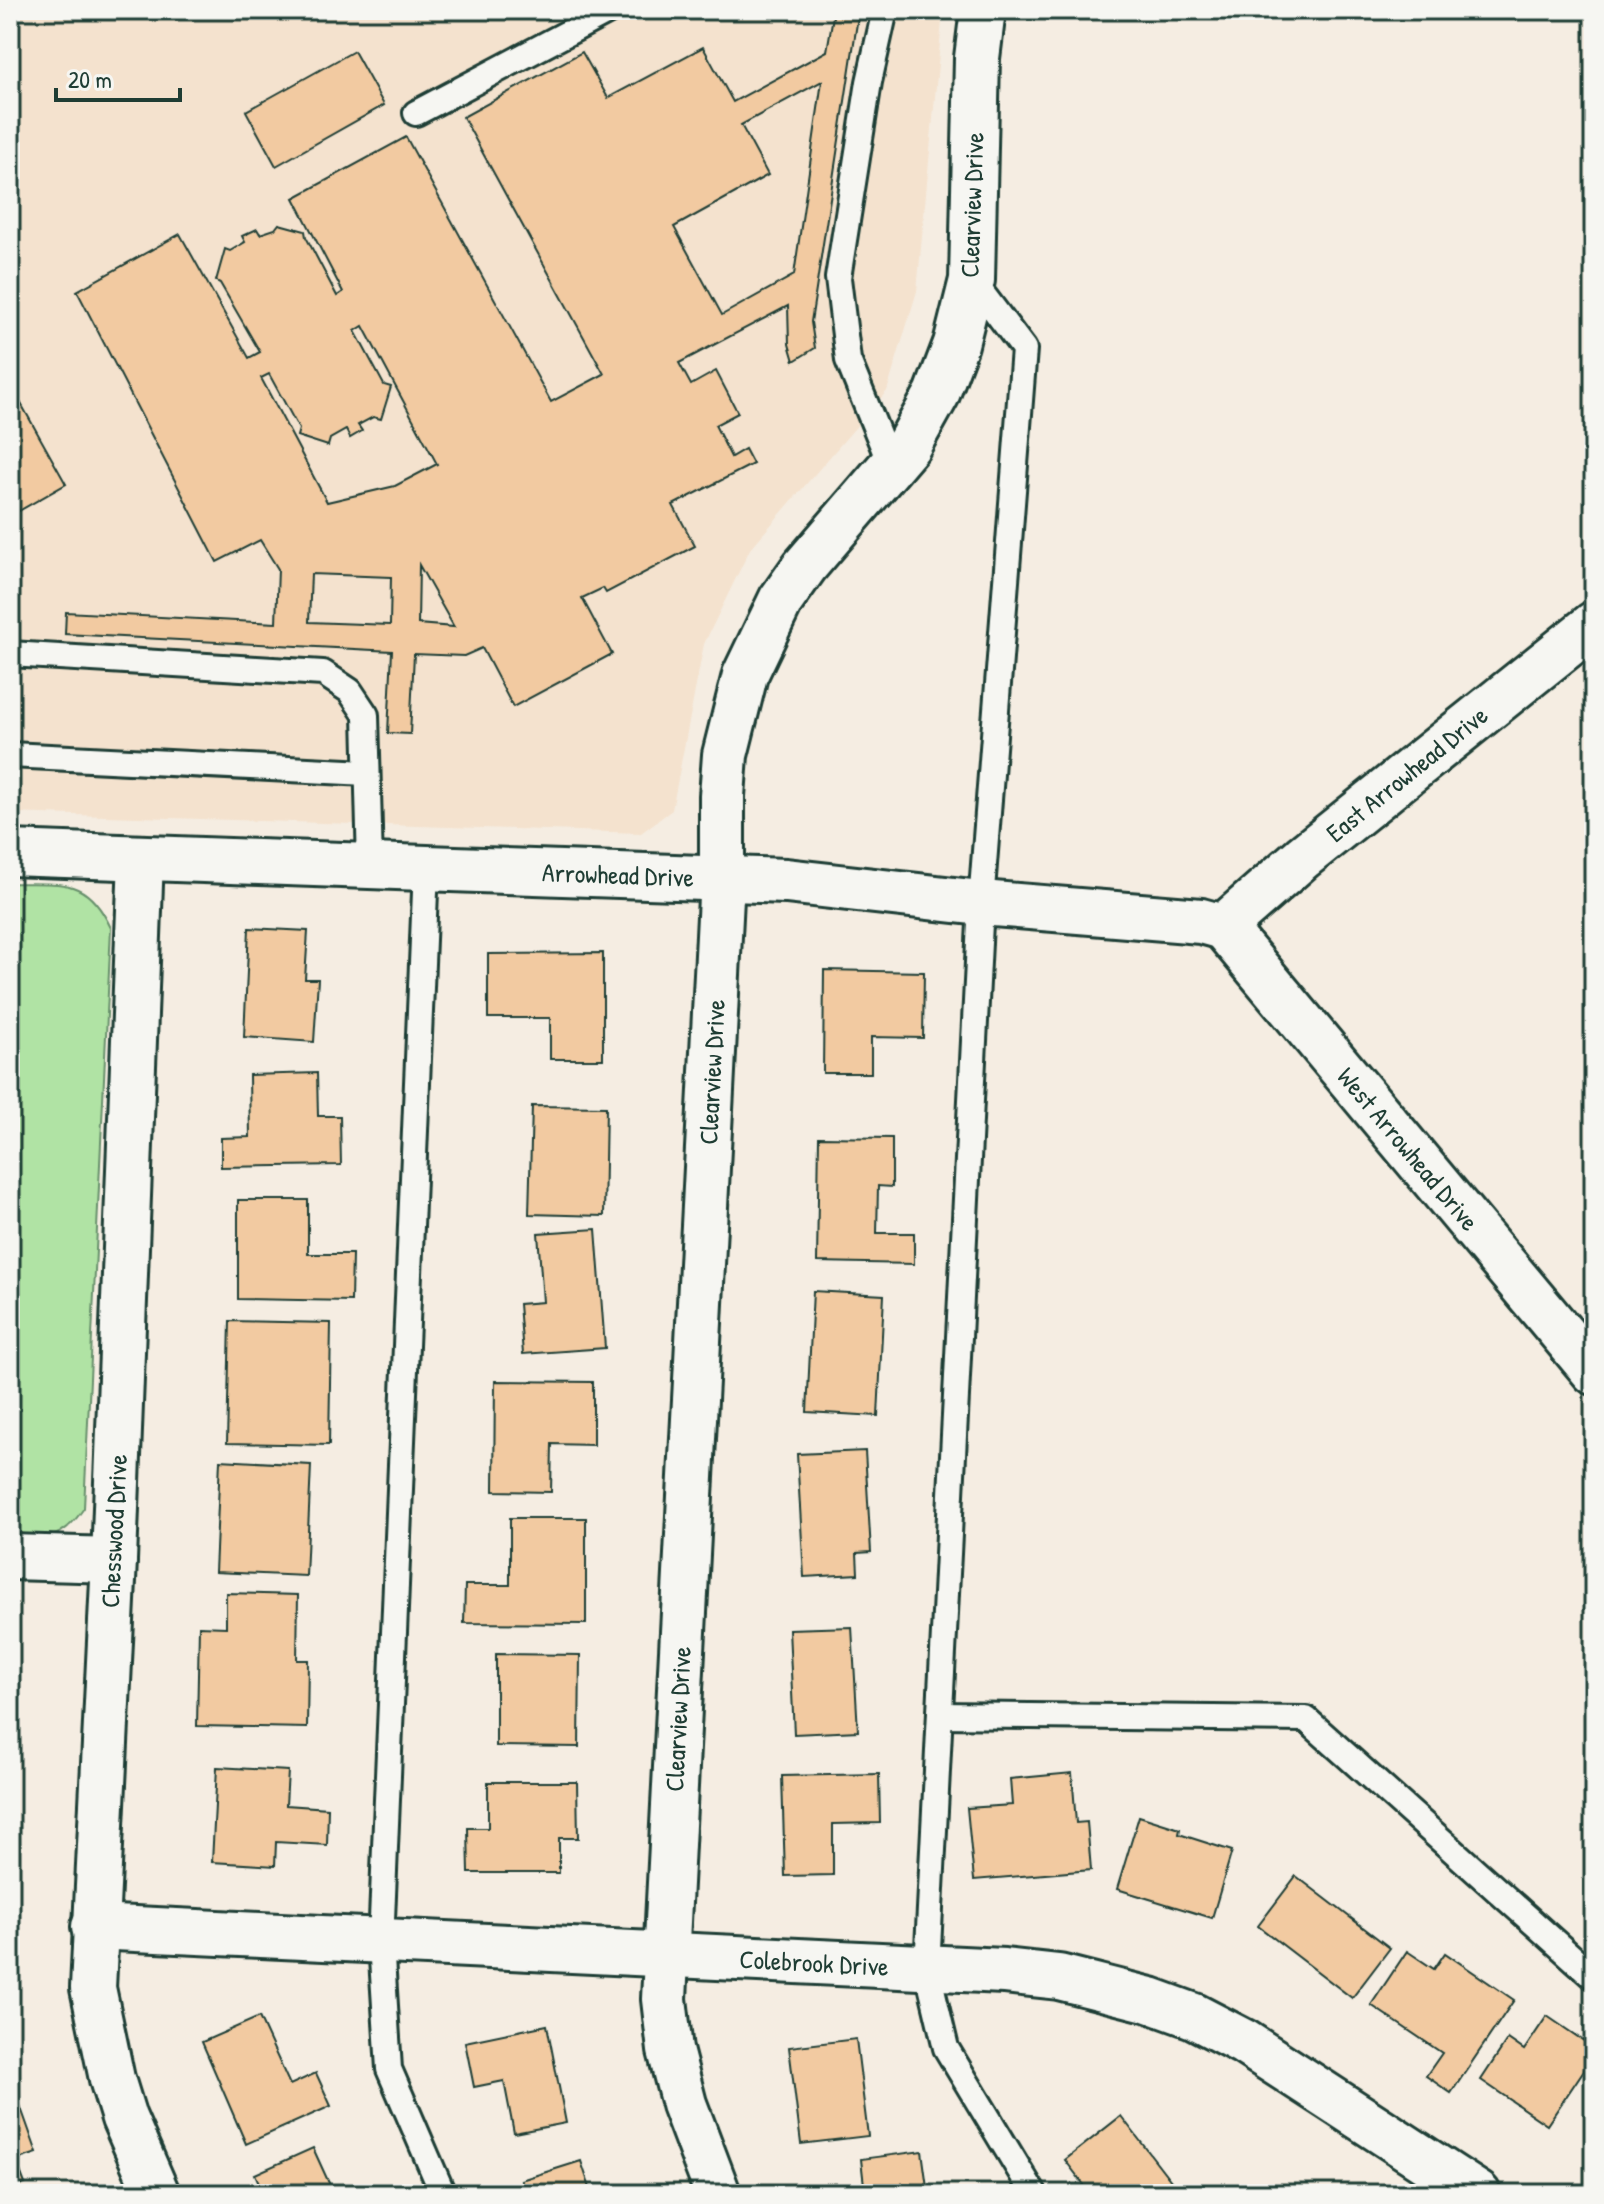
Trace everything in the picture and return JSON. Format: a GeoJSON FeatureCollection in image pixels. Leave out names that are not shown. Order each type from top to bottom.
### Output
{"type":"FeatureCollection","features":[{"type":"Feature","properties":{"kind":"street","name":"Clearview Drive"},"geometry":{"type":"LineString","coordinates":[[718,2194],[684,2104],[670,2050],[664,1999],[722,878],[725,755],[745,675],[781,600],[908,446],[937,394],[956,344],[972,280],[977,58],[983,10]]}},
{"type":"Feature","properties":{"kind":"street","name":"East Arrowhead Drive"},"geometry":{"type":"LineString","coordinates":[[1223,927],[1303,857],[1594,624]]}},
{"type":"Feature","properties":{"kind":"street","name":"Arrowhead Drive"},"geometry":{"type":"LineString","coordinates":[[10,853],[786,881],[981,903],[1201,921],[1223,927]]}},
{"type":"Feature","properties":{"kind":"street","name":"Chesswood Drive"},"geometry":{"type":"LineString","coordinates":[[141,858],[114,1560],[93,1988],[112,2079],[124,2118],[157,2194]]}},
{"type":"Feature","properties":{"kind":"street","name":"West Arrowhead Drive"},"geometry":{"type":"LineString","coordinates":[[1223,927],[1594,1372]]}},
{"type":"Feature","properties":{"kind":"street"},"geometry":{"type":"LineString","coordinates":[[10,1557],[114,1560]]}},
{"type":"Feature","properties":{"kind":"street","name":"Colebrook Drive"},"geometry":{"type":"LineString","coordinates":[[94,1927],[1004,1971],[1059,1977],[1150,2000],[1194,2016],[1244,2042],[1478,2194]]}},
{"type":"Feature","properties":{"kind":"lane"},"geometry":{"type":"LineString","coordinates":[[416,113],[611,10]]}},
{"type":"Feature","properties":{"kind":"lane"},"geometry":{"type":"LineString","coordinates":[[885,10],[869,82],[838,278],[848,360],[891,466]]}},
{"type":"Feature","properties":{"kind":"lane"},"geometry":{"type":"LineString","coordinates":[[972,280],[1024,349],[981,903],[927,1968],[946,2048],[1034,2194]]}},
{"type":"Feature","properties":{"kind":"lane"},"geometry":{"type":"LineString","coordinates":[[10,654],[323,673],[350,691],[366,715],[370,866]]}},
{"type":"Feature","properties":{"kind":"lane"},"geometry":{"type":"LineString","coordinates":[[10,755],[367,773]]}},
{"type":"Feature","properties":{"kind":"lane"},"geometry":{"type":"LineString","coordinates":[[426,868],[381,1943],[389,2069],[443,2194]]}},
{"type":"Feature","properties":{"kind":"lane"},"geometry":{"type":"LineString","coordinates":[[940,1715],[1306,1719],[1594,1977]]}},
{"type":"Feature","properties":{"kind":"shaded area"},"geometry":{"type":"Polygon","coordinates":[[[10,10],[943,10],[917,291],[887,391],[750,549],[704,644],[672,810],[641,833],[10,813],[10,10]]]}},
{"type":"Feature","properties":{"kind":"green space"},"geometry":{"type":"Polygon","coordinates":[[[10,883],[58,884],[82,891],[102,911],[111,928],[84,1508],[61,1532],[34,1538],[10,1537],[10,883]]]}},
{"type":"Feature","properties":{"kind":"building"},"geometry":{"type":"Polygon","coordinates":[[[834,10],[859,10],[811,322],[815,348],[794,361],[789,344],[788,306],[679,363],[691,385],[716,371],[738,413],[715,425],[731,457],[745,449],[753,464],[673,505],[695,546],[606,593],[603,588],[582,598],[612,654],[513,707],[482,648],[464,656],[414,654],[410,734],[388,733],[392,651],[65,634],[66,612],[276,623],[278,569],[260,540],[217,562],[77,291],[180,234],[249,358],[260,352],[216,281],[225,249],[230,251],[245,242],[242,236],[257,229],[260,234],[275,229],[279,224],[305,231],[337,296],[343,292],[294,198],[406,137],[551,402],[604,374],[463,117],[582,52],[608,98],[703,47],[733,102],[827,51],[834,10]],[[822,81],[741,125],[768,175],[674,227],[722,315],[794,275],[822,81]],[[363,326],[355,331],[384,385],[391,387],[381,419],[373,417],[358,425],[362,431],[350,438],[346,430],[330,439],[328,446],[297,436],[299,429],[269,374],[261,378],[327,502],[395,486],[437,464],[363,326]],[[419,565],[418,624],[454,627],[419,565]],[[311,574],[309,622],[390,625],[391,577],[311,574]]]}},
{"type":"Feature","properties":{"kind":"building"},"geometry":{"type":"Polygon","coordinates":[[[354,51],[384,105],[276,166],[246,111],[354,51]]]}},
{"type":"Feature","properties":{"kind":"building"},"geometry":{"type":"Polygon","coordinates":[[[10,384],[66,484],[10,516],[10,384]]]}},
{"type":"Feature","properties":{"kind":"building"},"geometry":{"type":"Polygon","coordinates":[[[249,928],[308,931],[305,979],[318,979],[314,1042],[244,1037],[249,928]]]}},
{"type":"Feature","properties":{"kind":"building"},"geometry":{"type":"Polygon","coordinates":[[[603,953],[603,1059],[550,1059],[550,1018],[488,1018],[488,954],[603,953]]]}},
{"type":"Feature","properties":{"kind":"building"},"geometry":{"type":"Polygon","coordinates":[[[824,970],[924,972],[923,1038],[871,1037],[871,1073],[823,1073],[824,970]]]}},
{"type":"Feature","properties":{"kind":"building"},"geometry":{"type":"Polygon","coordinates":[[[317,1073],[318,1116],[340,1116],[341,1165],[221,1167],[221,1138],[250,1137],[249,1075],[317,1073]]]}},
{"type":"Feature","properties":{"kind":"building"},"geometry":{"type":"Polygon","coordinates":[[[532,1106],[606,1107],[604,1216],[529,1214],[532,1106]]]}},
{"type":"Feature","properties":{"kind":"building"},"geometry":{"type":"Polygon","coordinates":[[[819,1137],[892,1138],[892,1187],[878,1186],[877,1233],[914,1233],[914,1264],[817,1262],[819,1137]]]}},
{"type":"Feature","properties":{"kind":"building"},"geometry":{"type":"Polygon","coordinates":[[[238,1200],[308,1200],[308,1254],[352,1254],[351,1301],[238,1299],[238,1200]]]}},
{"type":"Feature","properties":{"kind":"building"},"geometry":{"type":"Polygon","coordinates":[[[596,1229],[605,1348],[523,1354],[519,1304],[543,1302],[538,1233],[596,1229]]]}},
{"type":"Feature","properties":{"kind":"building"},"geometry":{"type":"Polygon","coordinates":[[[813,1291],[884,1295],[878,1416],[807,1412],[813,1291]]]}},
{"type":"Feature","properties":{"kind":"building"},"geometry":{"type":"Polygon","coordinates":[[[230,1321],[331,1323],[329,1445],[227,1443],[230,1321]]]}},
{"type":"Feature","properties":{"kind":"building"},"geometry":{"type":"Polygon","coordinates":[[[495,1381],[593,1382],[593,1445],[552,1444],[551,1492],[494,1491],[495,1381]]]}},
{"type":"Feature","properties":{"kind":"building"},"geometry":{"type":"Polygon","coordinates":[[[865,1451],[871,1552],[857,1553],[858,1574],[804,1577],[797,1454],[865,1451]]]}},
{"type":"Feature","properties":{"kind":"building"},"geometry":{"type":"Polygon","coordinates":[[[220,1460],[311,1465],[306,1576],[215,1572],[220,1460]]]}},
{"type":"Feature","properties":{"kind":"building"},"geometry":{"type":"Polygon","coordinates":[[[510,1518],[586,1518],[586,1624],[464,1623],[465,1585],[510,1585],[510,1518]]]}},
{"type":"Feature","properties":{"kind":"building"},"geometry":{"type":"Polygon","coordinates":[[[226,1593],[298,1595],[297,1660],[308,1660],[307,1728],[197,1726],[199,1626],[226,1627],[226,1593]]]}},
{"type":"Feature","properties":{"kind":"building"},"geometry":{"type":"Polygon","coordinates":[[[852,1627],[858,1731],[794,1734],[789,1629],[852,1627]]]}},
{"type":"Feature","properties":{"kind":"building"},"geometry":{"type":"Polygon","coordinates":[[[496,1654],[580,1655],[579,1747],[496,1746],[496,1654]]]}},
{"type":"Feature","properties":{"kind":"building"},"geometry":{"type":"Polygon","coordinates":[[[217,1767],[288,1771],[286,1805],[328,1808],[327,1845],[276,1842],[275,1866],[212,1862],[217,1767]]]}},
{"type":"Feature","properties":{"kind":"building"},"geometry":{"type":"Polygon","coordinates":[[[1072,1773],[1076,1823],[1087,1822],[1091,1870],[974,1880],[967,1808],[1012,1805],[1010,1779],[1072,1773]]]}},
{"type":"Feature","properties":{"kind":"building"},"geometry":{"type":"Polygon","coordinates":[[[879,1774],[880,1823],[833,1824],[833,1875],[785,1876],[782,1776],[879,1774]]]}},
{"type":"Feature","properties":{"kind":"building"},"geometry":{"type":"Polygon","coordinates":[[[488,1782],[577,1782],[578,1838],[559,1838],[559,1873],[469,1873],[468,1828],[488,1828],[488,1782]]]}},
{"type":"Feature","properties":{"kind":"building"},"geometry":{"type":"Polygon","coordinates":[[[1139,1816],[1180,1829],[1179,1834],[1232,1851],[1212,1918],[1117,1889],[1139,1816]]]}},
{"type":"Feature","properties":{"kind":"building"},"geometry":{"type":"Polygon","coordinates":[[[1296,1876],[1390,1948],[1352,1998],[1258,1926],[1296,1876]]]}},
{"type":"Feature","properties":{"kind":"building"},"geometry":{"type":"Polygon","coordinates":[[[1407,1951],[1434,1969],[1445,1953],[1514,2000],[1451,2093],[1426,2076],[1442,2053],[1371,2005],[1407,1951]]]}},
{"type":"Feature","properties":{"kind":"building"},"geometry":{"type":"Polygon","coordinates":[[[1547,2016],[1594,2048],[1594,2055],[1547,2125],[1481,2080],[1508,2039],[1524,2050],[1547,2016]]]}},
{"type":"Feature","properties":{"kind":"building"},"geometry":{"type":"Polygon","coordinates":[[[259,2017],[290,2085],[316,2073],[331,2106],[246,2144],[202,2042],[259,2017]]]}},
{"type":"Feature","properties":{"kind":"building"},"geometry":{"type":"Polygon","coordinates":[[[547,2025],[566,2123],[514,2133],[504,2081],[474,2087],[465,2042],[547,2025]]]}},
{"type":"Feature","properties":{"kind":"building"},"geometry":{"type":"Polygon","coordinates":[[[856,2039],[868,2136],[801,2144],[789,2047],[856,2039]]]}},
{"type":"Feature","properties":{"kind":"building"},"geometry":{"type":"Polygon","coordinates":[[[10,2077],[37,2153],[16,2160],[25,2184],[10,2189],[10,2077]]]}},
{"type":"Feature","properties":{"kind":"building"},"geometry":{"type":"Polygon","coordinates":[[[1121,2116],[1181,2194],[1091,2194],[1065,2160],[1121,2116]]]}},
{"type":"Feature","properties":{"kind":"building"},"geometry":{"type":"Polygon","coordinates":[[[313,2148],[334,2194],[264,2194],[255,2174],[313,2148]]]}},
{"type":"Feature","properties":{"kind":"building"},"geometry":{"type":"Polygon","coordinates":[[[922,2151],[928,2194],[865,2194],[861,2159],[922,2151]]]}},
{"type":"Feature","properties":{"kind":"building"},"geometry":{"type":"Polygon","coordinates":[[[581,2161],[592,2194],[526,2194],[521,2180],[581,2161]]]}}]}
